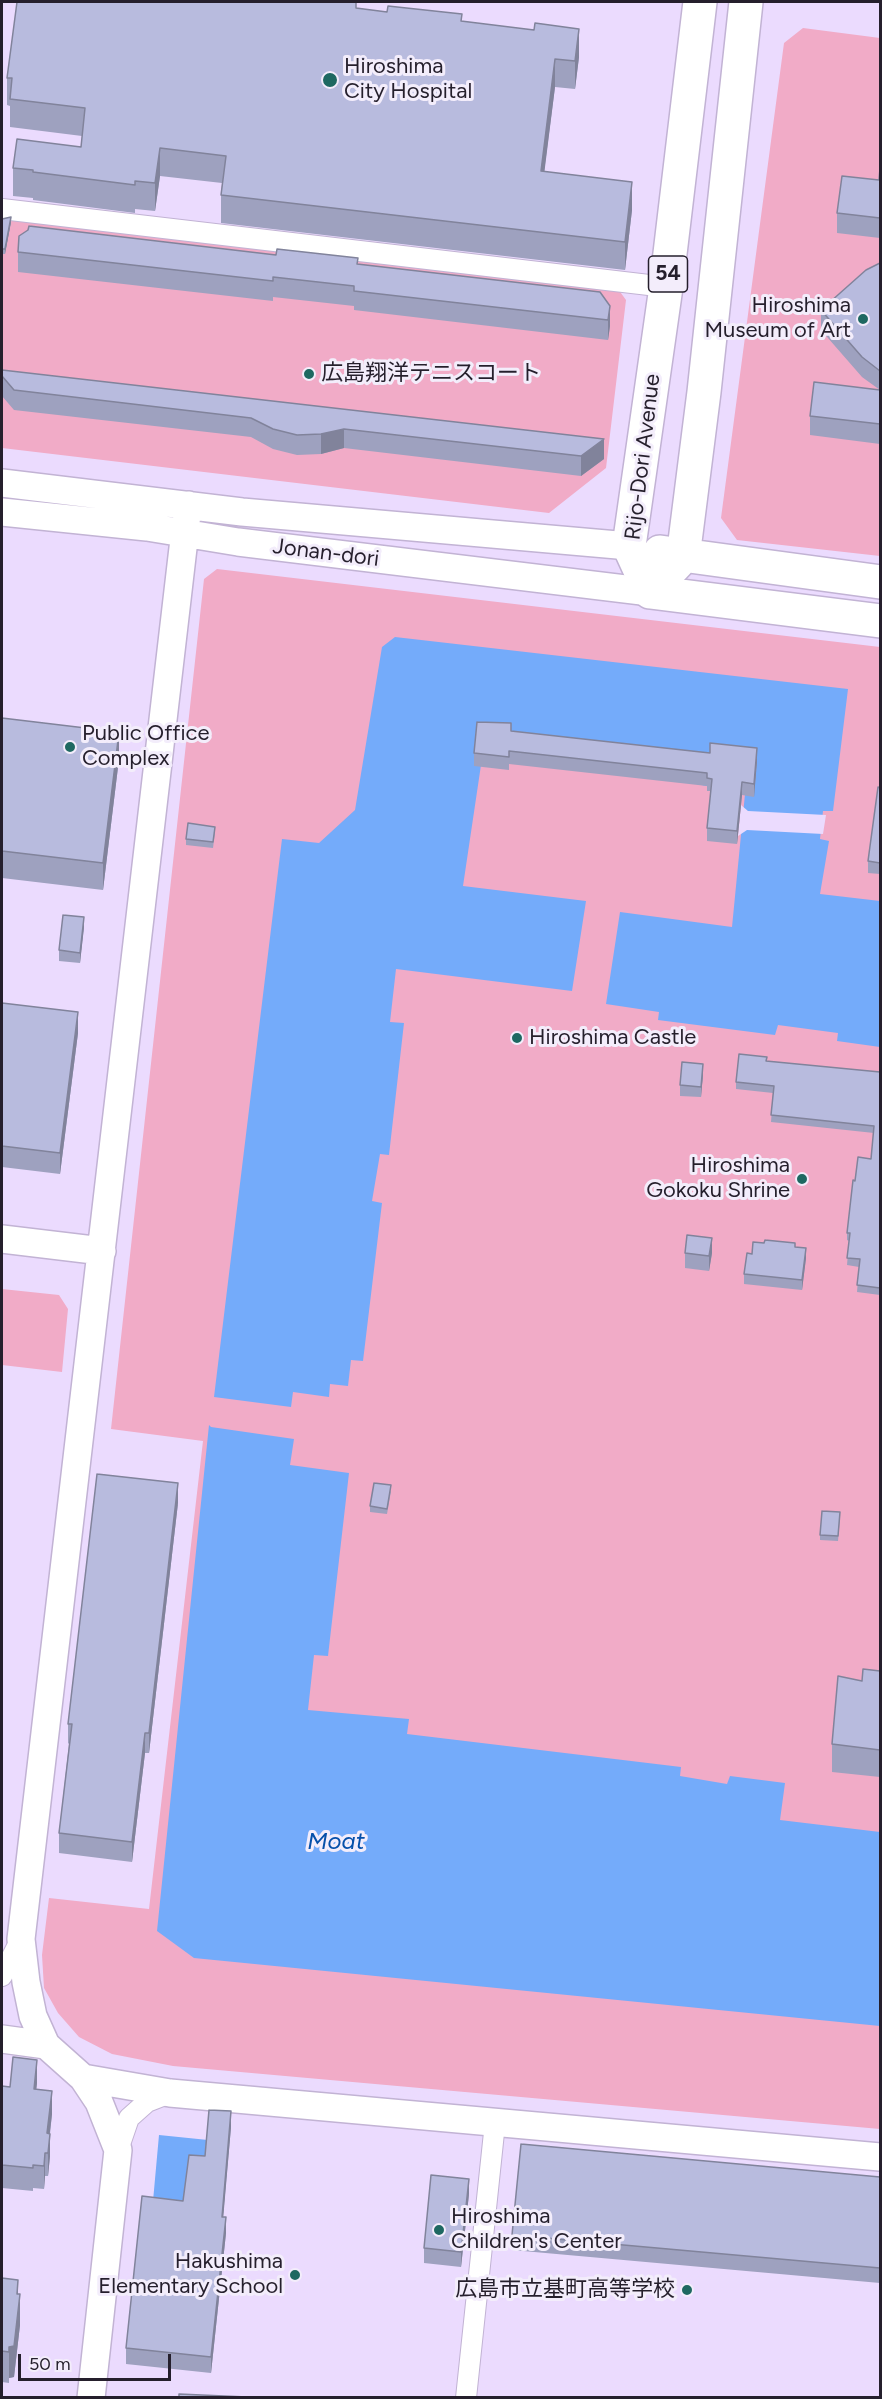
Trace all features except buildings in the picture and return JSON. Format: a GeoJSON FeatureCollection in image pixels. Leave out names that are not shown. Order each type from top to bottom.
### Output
{"type":"FeatureCollection","features":[{"type":"Feature","properties":{"kind":"highway","name":"Rijo-Dori Avenue"},"geometry":{"type":"LineString","coordinates":[[650,592],[629,546],[666,287],[700,2]]}},
{"type":"Feature","properties":{"kind":"highway","name":"54"},"geometry":{"type":"LineString","coordinates":[[683,557],[704,392],[746,2]]}},
{"type":"Feature","properties":{"kind":"highway"},"geometry":{"type":"LineString","coordinates":[[629,546],[683,557],[880,582]]}},
{"type":"Feature","properties":{"kind":"highway"},"geometry":{"type":"LineString","coordinates":[[650,592],[683,557]]}},
{"type":"Feature","properties":{"kind":"highway"},"geometry":{"type":"LineString","coordinates":[[650,592],[880,621]]}},
{"type":"Feature","properties":{"kind":"street"},"geometry":{"type":"LineString","coordinates":[[2,209],[666,287]]}},
{"type":"Feature","properties":{"kind":"street","name":"Jonan-dori"},"geometry":{"type":"LineString","coordinates":[[2,483],[242,512],[629,546]]}},
{"type":"Feature","properties":{"kind":"street"},"geometry":{"type":"LineString","coordinates":[[118,2150],[99,2102],[83,2078],[46,2045],[29,2004],[21,1939],[188,505]]}},
{"type":"Feature","properties":{"kind":"street","name":"Jonan-dori"},"geometry":{"type":"LineString","coordinates":[[2,512],[147,527],[185,535],[650,592]]}},
{"type":"Feature","properties":{"kind":"street"},"geometry":{"type":"LineString","coordinates":[[2,1239],[102,1251]]}},
{"type":"Feature","properties":{"kind":"street"},"geometry":{"type":"LineString","coordinates":[[2,1976],[21,1939]]}},
{"type":"Feature","properties":{"kind":"street"},"geometry":{"type":"LineString","coordinates":[[2,2039],[46,2045]]}},
{"type":"Feature","properties":{"kind":"street"},"geometry":{"type":"LineString","coordinates":[[83,2078],[170,2093],[880,2157]]}},
{"type":"Feature","properties":{"kind":"street"},"geometry":{"type":"LineString","coordinates":[[91,2397],[118,2150],[129,2118],[147,2102],[170,2093]]}},
{"type":"Feature","properties":{"kind":"street"},"geometry":{"type":"LineString","coordinates":[[466,2397],[495,2123]]}},
{"type":"Feature","properties":{"kind":"shaded area"},"geometry":{"type":"Polygon","coordinates":[[[803,28],[880,38],[880,556],[737,540],[721,518],[784,43],[803,28]]]}},
{"type":"Feature","properties":{"kind":"shaded area","name":"広島翔洋テニスコート"},"geometry":{"type":"Polygon","coordinates":[[[2,217],[618,289],[626,300],[606,468],[549,513],[2,448],[2,217]]]}},
{"type":"Feature","properties":{"kind":"shaded area","name":"Hiroshima Castle"},"geometry":{"type":"Polygon","coordinates":[[[217,569],[880,647],[880,2129],[173,2066],[112,2054],[79,2037],[58,2013],[44,1988],[42,1955],[49,1898],[149,1909],[203,1441],[111,1429],[204,579],[217,569]]]}},
{"type":"Feature","properties":{"kind":"shaded area"},"geometry":{"type":"Polygon","coordinates":[[[2,1289],[59,1295],[68,1309],[62,1372],[2,1365],[2,1289]]]}},
{"type":"Feature","properties":{"kind":"water"},"geometry":{"type":"Polygon","coordinates":[[[395,637],[848,689],[833,811],[823,811],[820,839],[829,841],[820,894],[880,901],[880,1047],[837,1041],[838,1033],[778,1025],[775,1035],[658,1020],[659,1012],[606,1004],[620,912],[732,927],[745,794],[508,745],[481,765],[463,886],[586,901],[572,991],[396,969],[390,1022],[404,1023],[389,1155],[380,1154],[372,1201],[382,1203],[363,1361],[351,1360],[348,1386],[330,1384],[329,1397],[293,1392],[291,1407],[214,1397],[282,839],[319,843],[355,810],[382,647],[395,637]]]}},
{"type":"Feature","properties":{"kind":"water","name":"Moat"},"geometry":{"type":"Polygon","coordinates":[[[209,1425],[294,1439],[290,1465],[349,1473],[328,1656],[314,1655],[308,1710],[409,1719],[407,1734],[681,1767],[680,1776],[727,1784],[730,1776],[785,1783],[780,1820],[880,1832],[880,2026],[194,1958],[157,1931],[209,1425]]]}},
{"type":"Feature","properties":{"kind":"water"},"geometry":{"type":"Polygon","coordinates":[[[159,2135],[208,2140],[205,2171],[183,2216],[152,2212],[159,2135]]]}},
{"type":"Feature","properties":{"kind":"pier"},"geometry":{"type":"Polygon","coordinates":[[[741,805],[748,811],[826,815],[823,834],[747,830],[738,836],[741,805]]]}},
{"type":"Feature","properties":{"kind":"place","name":"Hiroshima City Hospital"},"geometry":{"type":"Point","coordinates":[330,80]}},
{"type":"Feature","properties":{"kind":"place","name":"Hiroshima Museum of Art"},"geometry":{"type":"Point","coordinates":[863,319]}},
{"type":"Feature","properties":{"kind":"place","name":"広島翔洋テニスコート"},"geometry":{"type":"Point","coordinates":[309,374]}},
{"type":"Feature","properties":{"kind":"place","name":"Public Office Complex"},"geometry":{"type":"Point","coordinates":[70,747]}},
{"type":"Feature","properties":{"kind":"place","name":"Hiroshima Castle"},"geometry":{"type":"Point","coordinates":[517,1038]}},
{"type":"Feature","properties":{"kind":"place","name":"Hiroshima Gokoku Shrine"},"geometry":{"type":"Point","coordinates":[802,1179]}},
{"type":"Feature","properties":{"kind":"place","name":"Hiroshima Children's Center"},"geometry":{"type":"Point","coordinates":[439,2230]}},
{"type":"Feature","properties":{"kind":"place","name":"Hakushima Elementary School"},"geometry":{"type":"Point","coordinates":[295,2275]}},
{"type":"Feature","properties":{"kind":"place","name":"広島市立基町高等学校"},"geometry":{"type":"Point","coordinates":[687,2290]}}]}
